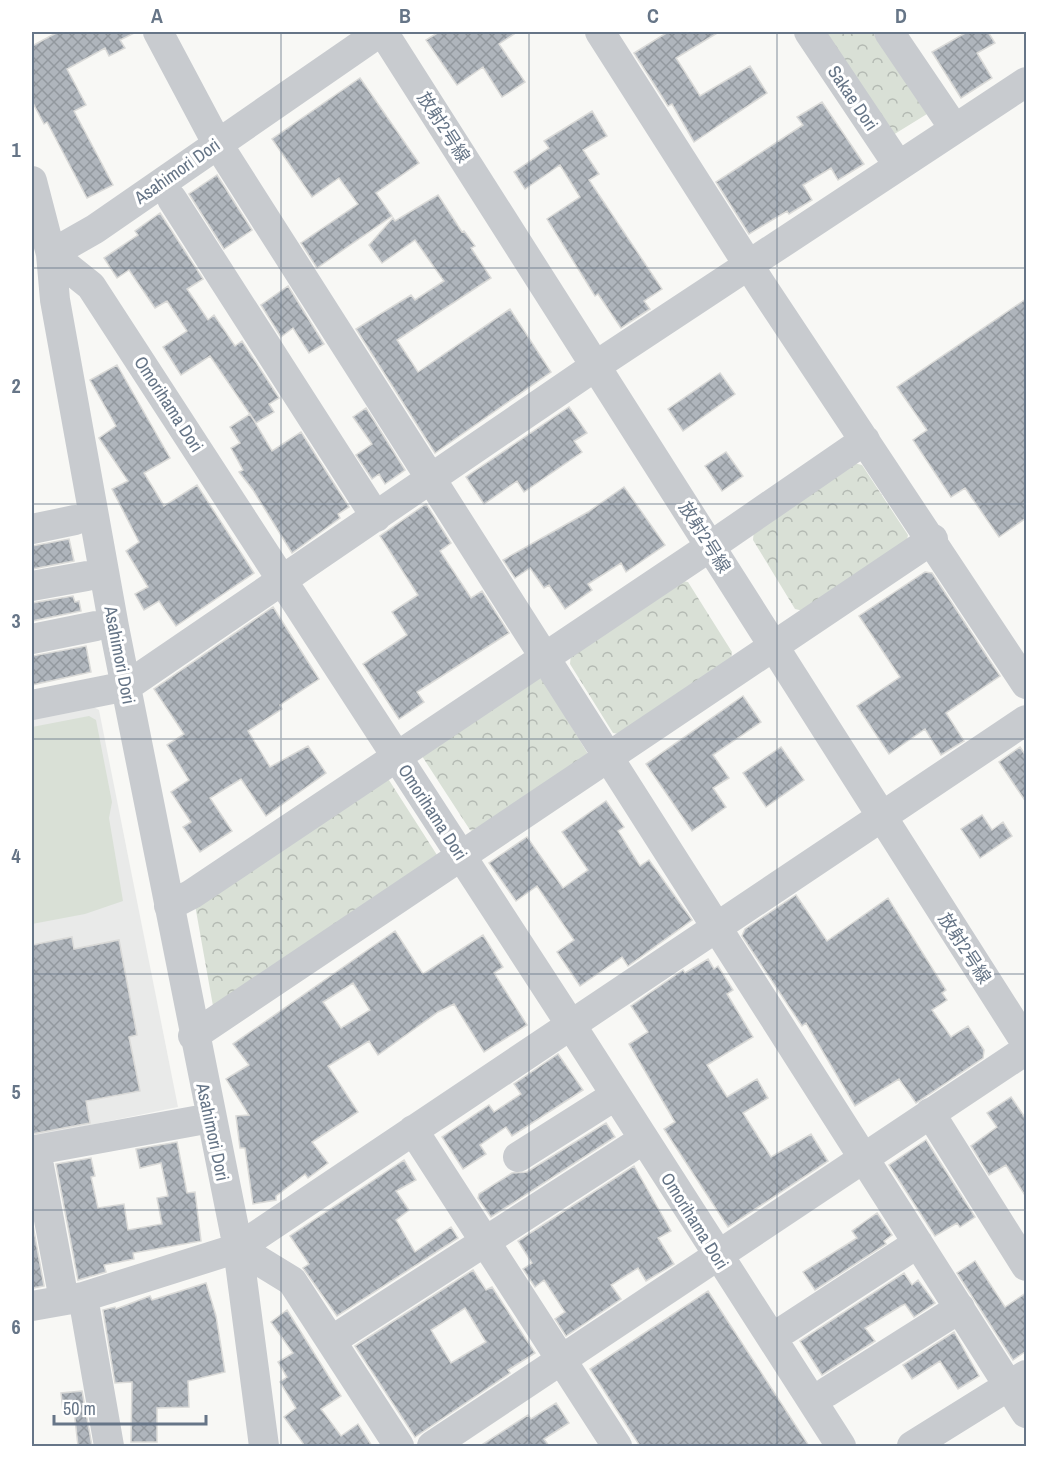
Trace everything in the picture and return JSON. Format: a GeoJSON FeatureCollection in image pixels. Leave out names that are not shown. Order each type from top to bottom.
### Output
{"type":"FeatureCollection","features":[{"type":"Feature","properties":{"kind":"street"},"geometry":{"type":"LineString","coordinates":[[158,32],[217,143],[545,656],[716,929],[960,1308],[1018,1380],[1026,1413]]}},
{"type":"Feature","properties":{"kind":"street","name":"Asahimori Dori"},"geometry":{"type":"LineString","coordinates":[[264,1446],[238,1248],[194,1036],[65,357],[41,261],[95,229],[217,143],[382,32]]}},
{"type":"Feature","properties":{"kind":"street","name":"放射2号線"},"geometry":{"type":"LineString","coordinates":[[382,32],[597,365],[773,647],[1026,1043]]}},
{"type":"Feature","properties":{"kind":"street"},"geometry":{"type":"LineString","coordinates":[[600,32],[750,265],[933,539],[1026,684]]}},
{"type":"Feature","properties":{"kind":"street","name":"Sakae Dori"},"geometry":{"type":"LineString","coordinates":[[809,32],[898,165]]}},
{"type":"Feature","properties":{"kind":"street"},"geometry":{"type":"LineString","coordinates":[[889,32],[954,128]]}},
{"type":"Feature","properties":{"kind":"street"},"geometry":{"type":"LineString","coordinates":[[32,705],[127,686],[284,581],[597,365],[1026,82]]}},
{"type":"Feature","properties":{"kind":"street"},"geometry":{"type":"LineString","coordinates":[[32,181],[41,261]]}},
{"type":"Feature","properties":{"kind":"street"},"geometry":{"type":"LineString","coordinates":[[172,199],[376,517]]}},
{"type":"Feature","properties":{"kind":"street","name":"Omorihama Dori"},"geometry":{"type":"LineString","coordinates":[[41,261],[91,286],[572,1025],[717,1256],[841,1446]]}},
{"type":"Feature","properties":{"kind":"street"},"geometry":{"type":"LineString","coordinates":[[169,906],[192,894],[398,758],[865,440]]}},
{"type":"Feature","properties":{"kind":"street"},"geometry":{"type":"LineString","coordinates":[[32,529],[75,520]]}},
{"type":"Feature","properties":{"kind":"street"},"geometry":{"type":"LineString","coordinates":[[194,1036],[933,539]]}},
{"type":"Feature","properties":{"kind":"street"},"geometry":{"type":"LineString","coordinates":[[32,586],[87,576]]}},
{"type":"Feature","properties":{"kind":"street"},"geometry":{"type":"LineString","coordinates":[[32,639],[96,626]]}},
{"type":"Feature","properties":{"kind":"street"},"geometry":{"type":"LineString","coordinates":[[32,1306],[73,1299],[238,1248],[1026,720]]}},
{"type":"Feature","properties":{"kind":"street"},"geometry":{"type":"LineString","coordinates":[[432,1446],[563,1361],[1026,1050]]}},
{"type":"Feature","properties":{"kind":"street"},"geometry":{"type":"LineString","coordinates":[[518,1157],[616,1095]]}},
{"type":"Feature","properties":{"kind":"street"},"geometry":{"type":"LineString","coordinates":[[930,1113],[1026,1266]]}},
{"type":"Feature","properties":{"kind":"street"},"geometry":{"type":"LineString","coordinates":[[109,1446],[36,1150],[211,1118]]}},
{"type":"Feature","properties":{"kind":"street"},"geometry":{"type":"LineString","coordinates":[[413,1130],[618,1446]]}},
{"type":"Feature","properties":{"kind":"street"},"geometry":{"type":"LineString","coordinates":[[331,1341],[644,1139]]}},
{"type":"Feature","properties":{"kind":"street"},"geometry":{"type":"LineString","coordinates":[[786,1329],[918,1243]]}},
{"type":"Feature","properties":{"kind":"street"},"geometry":{"type":"LineString","coordinates":[[238,1248],[292,1281],[399,1446]]}},
{"type":"Feature","properties":{"kind":"street"},"geometry":{"type":"LineString","coordinates":[[827,1392],[960,1308]]}},
{"type":"Feature","properties":{"kind":"street"},"geometry":{"type":"LineString","coordinates":[[912,1446],[1018,1380]]}},
{"type":"Feature","properties":{"kind":"shaded area"},"geometry":{"type":"Polygon","coordinates":[[[90,705],[99,710],[178,1107],[32,1137],[32,718],[90,705]]]}},
{"type":"Feature","properties":{"kind":"green space"},"geometry":{"type":"Polygon","coordinates":[[[823,32],[873,32],[927,114],[893,135],[823,32]]]}},
{"type":"Feature","properties":{"kind":"green space"},"geometry":{"type":"Polygon","coordinates":[[[850,462],[862,465],[908,535],[906,545],[808,612],[795,609],[753,540],[754,529],[850,462]]]}},
{"type":"Feature","properties":{"kind":"green space"},"geometry":{"type":"Polygon","coordinates":[[[677,580],[688,582],[732,652],[730,663],[625,735],[613,733],[570,664],[571,653],[677,580]]]}},
{"type":"Feature","properties":{"kind":"green space"},"geometry":{"type":"Polygon","coordinates":[[[531,678],[543,679],[588,754],[477,833],[470,830],[420,753],[531,678]]]}},
{"type":"Feature","properties":{"kind":"green space"},"geometry":{"type":"Polygon","coordinates":[[[89,716],[96,720],[112,802],[109,818],[123,901],[85,914],[32,924],[32,727],[89,716]]]}},
{"type":"Feature","properties":{"kind":"green space"},"geometry":{"type":"Polygon","coordinates":[[[387,777],[437,855],[213,1006],[195,905],[387,777]]]}},
{"type":"Feature","properties":{"kind":"building"},"geometry":{"type":"Polygon","coordinates":[[[58,32],[136,32],[120,40],[125,48],[109,56],[105,48],[67,69],[86,105],[74,111],[113,185],[87,198],[47,122],[44,124],[32,101],[32,46],[58,32]]]}},
{"type":"Feature","properties":{"kind":"building"},"geometry":{"type":"Polygon","coordinates":[[[439,32],[517,32],[499,44],[525,82],[502,97],[483,67],[457,85],[426,40],[439,32]]]}},
{"type":"Feature","properties":{"kind":"building"},"geometry":{"type":"Polygon","coordinates":[[[668,32],[719,32],[676,58],[700,96],[750,66],[767,93],[694,142],[672,104],[668,106],[634,53],[668,32]]]}},
{"type":"Feature","properties":{"kind":"building"},"geometry":{"type":"Polygon","coordinates":[[[967,32],[988,32],[995,43],[977,53],[992,78],[961,98],[932,52],[967,32]]]}},
{"type":"Feature","properties":{"kind":"building"},"geometry":{"type":"Polygon","coordinates":[[[360,78],[419,163],[376,193],[392,216],[317,268],[301,243],[358,204],[339,178],[312,197],[272,139],[360,78]]]}},
{"type":"Feature","properties":{"kind":"building"},"geometry":{"type":"Polygon","coordinates":[[[822,102],[864,164],[838,180],[831,168],[803,185],[812,200],[789,214],[787,211],[749,234],[716,182],[803,125],[797,117],[822,102]]]}},
{"type":"Feature","properties":{"kind":"building"},"geometry":{"type":"Polygon","coordinates":[[[592,111],[607,136],[583,150],[599,174],[589,180],[662,289],[644,301],[650,309],[621,328],[598,294],[595,296],[547,219],[580,197],[560,165],[525,189],[514,172],[549,148],[544,141],[592,111]]]}},
{"type":"Feature","properties":{"kind":"building"},"geometry":{"type":"Polygon","coordinates":[[[217,175],[252,230],[224,249],[189,194],[217,175]]]}},
{"type":"Feature","properties":{"kind":"building"},"geometry":{"type":"Polygon","coordinates":[[[438,195],[462,232],[464,231],[475,246],[471,248],[491,278],[397,340],[418,372],[510,309],[551,372],[435,453],[356,329],[411,295],[415,300],[444,281],[415,240],[382,263],[369,245],[393,218],[395,221],[438,195]]]}},
{"type":"Feature","properties":{"kind":"building"},"geometry":{"type":"Polygon","coordinates":[[[160,213],[203,279],[187,289],[208,320],[214,315],[235,346],[242,341],[279,398],[269,404],[274,412],[256,423],[210,356],[181,375],[163,347],[187,331],[167,301],[155,308],[129,270],[117,278],[104,258],[138,235],[135,231],[160,213]]]}},
{"type":"Feature","properties":{"kind":"building"},"geometry":{"type":"Polygon","coordinates":[[[288,286],[324,344],[309,353],[293,328],[281,337],[261,305],[288,286]]]}},
{"type":"Feature","properties":{"kind":"building"},"geometry":{"type":"Polygon","coordinates":[[[1026,299],[1026,518],[999,537],[965,488],[951,497],[913,440],[927,430],[897,387],[1026,299]]]}},
{"type":"Feature","properties":{"kind":"building"},"geometry":{"type":"Polygon","coordinates":[[[117,365],[170,458],[144,473],[164,506],[197,485],[254,573],[176,626],[159,601],[144,610],[135,594],[148,587],[126,551],[139,542],[112,489],[128,481],[99,438],[116,426],[90,380],[117,365]]]}},
{"type":"Feature","properties":{"kind":"building"},"geometry":{"type":"Polygon","coordinates":[[[720,373],[735,394],[683,431],[668,409],[720,373]]]}},
{"type":"Feature","properties":{"kind":"building"},"geometry":{"type":"Polygon","coordinates":[[[569,407],[587,433],[574,441],[582,452],[524,492],[517,481],[484,504],[466,477],[569,407]]]}},
{"type":"Feature","properties":{"kind":"building"},"geometry":{"type":"Polygon","coordinates":[[[366,408],[405,470],[385,484],[379,474],[372,479],[356,455],[372,444],[353,417],[366,408]]]}},
{"type":"Feature","properties":{"kind":"building"},"geometry":{"type":"Polygon","coordinates":[[[250,414],[272,451],[301,432],[349,507],[338,514],[340,518],[292,553],[253,490],[239,472],[243,470],[231,448],[240,443],[230,427],[250,414]]]}},
{"type":"Feature","properties":{"kind":"building"},"geometry":{"type":"Polygon","coordinates":[[[726,452],[743,476],[722,491],[705,466],[726,452]]]}},
{"type":"Feature","properties":{"kind":"building"},"geometry":{"type":"Polygon","coordinates":[[[624,487],[665,545],[626,572],[621,563],[588,584],[592,590],[565,609],[549,585],[544,588],[530,568],[515,578],[503,560],[588,512],[624,487]]]}},
{"type":"Feature","properties":{"kind":"building"},"geometry":{"type":"Polygon","coordinates":[[[426,504],[451,543],[440,551],[471,598],[482,591],[509,633],[417,692],[424,702],[399,719],[363,664],[407,635],[392,612],[418,595],[380,536],[426,504]]]}},
{"type":"Feature","properties":{"kind":"building"},"geometry":{"type":"Polygon","coordinates":[[[69,539],[74,561],[32,569],[32,546],[69,539]]]}},
{"type":"Feature","properties":{"kind":"building"},"geometry":{"type":"Polygon","coordinates":[[[925,572],[932,573],[1000,676],[946,713],[964,741],[941,755],[925,729],[889,754],[857,706],[900,677],[859,616],[925,572]]]}},
{"type":"Feature","properties":{"kind":"building"},"geometry":{"type":"Polygon","coordinates":[[[73,596],[75,602],[79,601],[81,611],[32,621],[32,603],[73,596]]]}},
{"type":"Feature","properties":{"kind":"building"},"geometry":{"type":"Polygon","coordinates":[[[273,607],[319,679],[280,705],[282,709],[248,731],[270,767],[308,746],[326,773],[266,816],[241,779],[210,798],[232,831],[200,852],[183,827],[191,822],[171,792],[189,780],[167,745],[184,734],[154,689],[273,607]]]}},
{"type":"Feature","properties":{"kind":"building"},"geometry":{"type":"Polygon","coordinates":[[[86,646],[91,672],[32,685],[32,656],[86,646]]]}},
{"type":"Feature","properties":{"kind":"building"},"geometry":{"type":"Polygon","coordinates":[[[743,696],[761,722],[713,755],[729,778],[713,788],[726,807],[692,831],[646,764],[743,696]]]}},
{"type":"Feature","properties":{"kind":"building"},"geometry":{"type":"Polygon","coordinates":[[[781,747],[804,780],[766,807],[743,773],[781,747]]]}},
{"type":"Feature","properties":{"kind":"building"},"geometry":{"type":"Polygon","coordinates":[[[1020,747],[1026,756],[1026,802],[999,762],[1020,747]]]}},
{"type":"Feature","properties":{"kind":"building"},"geometry":{"type":"Polygon","coordinates":[[[606,801],[624,827],[618,831],[640,866],[649,860],[692,920],[628,966],[622,957],[580,986],[557,952],[574,940],[537,886],[516,901],[489,863],[527,837],[563,888],[588,870],[562,832],[606,801]]]}},
{"type":"Feature","properties":{"kind":"building"},"geometry":{"type":"Polygon","coordinates":[[[982,815],[992,830],[1003,822],[1012,836],[980,858],[961,829],[982,815]]]}},
{"type":"Feature","properties":{"kind":"building"},"geometry":{"type":"Polygon","coordinates":[[[796,895],[827,941],[888,898],[946,990],[942,993],[947,1000],[932,1010],[951,1037],[968,1026],[984,1050],[983,1058],[916,1103],[899,1079],[855,1106],[806,1023],[802,1026],[742,936],[745,929],[796,895]]]}},
{"type":"Feature","properties":{"kind":"building"},"geometry":{"type":"Polygon","coordinates":[[[395,931],[423,974],[483,935],[503,967],[494,973],[527,1025],[484,1052],[454,1004],[438,1012],[378,1055],[369,1041],[328,1066],[358,1112],[312,1142],[328,1163],[308,1178],[305,1174],[276,1196],[276,1200],[253,1204],[245,1148],[240,1148],[236,1116],[249,1115],[226,1079],[249,1065],[233,1044],[395,931]],[[353,983],[323,1002],[341,1028],[370,1010],[353,983]]]}},
{"type":"Feature","properties":{"kind":"building"},"geometry":{"type":"Polygon","coordinates":[[[72,937],[74,949],[119,940],[137,1035],[129,1037],[140,1091],[86,1101],[90,1123],[32,1134],[32,945],[72,937]]]}},
{"type":"Feature","properties":{"kind":"building"},"geometry":{"type":"Polygon","coordinates":[[[708,959],[714,969],[718,966],[733,990],[727,994],[753,1037],[707,1065],[727,1097],[757,1079],[768,1098],[743,1113],[771,1157],[811,1134],[828,1161],[728,1227],[664,1129],[675,1122],[629,1044],[648,1032],[631,1006],[683,970],[685,973],[708,959]]]}},
{"type":"Feature","properties":{"kind":"building"},"geometry":{"type":"Polygon","coordinates":[[[558,1054],[583,1090],[512,1136],[506,1127],[480,1145],[486,1154],[463,1169],[442,1137],[489,1105],[494,1112],[521,1094],[514,1084],[558,1054]]]}},
{"type":"Feature","properties":{"kind":"building"},"geometry":{"type":"Polygon","coordinates":[[[1011,1097],[1026,1119],[1026,1197],[1006,1165],[989,1175],[971,1146],[997,1127],[987,1113],[1011,1097]]]}},
{"type":"Feature","properties":{"kind":"building"},"geometry":{"type":"Polygon","coordinates":[[[606,1123],[615,1137],[491,1217],[478,1198],[479,1194],[512,1173],[527,1172],[606,1123]]]}},
{"type":"Feature","properties":{"kind":"building"},"geometry":{"type":"Polygon","coordinates":[[[926,1140],[975,1217],[960,1227],[957,1223],[935,1236],[889,1165],[926,1140]]]}},
{"type":"Feature","properties":{"kind":"building"},"geometry":{"type":"Polygon","coordinates":[[[177,1142],[187,1193],[195,1192],[201,1241],[133,1253],[134,1259],[104,1265],[106,1272],[78,1280],[56,1164],[91,1158],[95,1176],[91,1177],[98,1208],[124,1204],[128,1230],[162,1224],[157,1198],[168,1196],[161,1163],[140,1168],[136,1149],[177,1142]]]}},
{"type":"Feature","properties":{"kind":"building"},"geometry":{"type":"Polygon","coordinates":[[[404,1160],[416,1180],[396,1191],[409,1210],[396,1220],[415,1252],[451,1227],[458,1238],[337,1316],[303,1268],[309,1264],[290,1236],[404,1160]]]}},
{"type":"Feature","properties":{"kind":"building"},"geometry":{"type":"Polygon","coordinates":[[[634,1166],[671,1231],[658,1238],[674,1264],[646,1281],[638,1268],[611,1285],[621,1299],[566,1336],[555,1319],[565,1312],[544,1280],[535,1287],[523,1269],[532,1263],[518,1241],[634,1166]]]}},
{"type":"Feature","properties":{"kind":"building"},"geometry":{"type":"Polygon","coordinates":[[[877,1213],[892,1235],[884,1241],[886,1244],[815,1290],[803,1272],[857,1238],[852,1231],[877,1213]]]}},
{"type":"Feature","properties":{"kind":"building"},"geometry":{"type":"Polygon","coordinates":[[[32,1220],[44,1286],[33,1288],[32,1279],[32,1220]]]}},
{"type":"Feature","properties":{"kind":"building"},"geometry":{"type":"Polygon","coordinates":[[[975,1261],[1005,1307],[1026,1293],[1026,1351],[1013,1360],[957,1273],[975,1261]]]}},
{"type":"Feature","properties":{"kind":"building"},"geometry":{"type":"Polygon","coordinates":[[[473,1270],[486,1290],[492,1287],[535,1353],[508,1370],[510,1373],[415,1437],[355,1346],[473,1270]],[[465,1308],[431,1330],[451,1363],[486,1342],[465,1308]]]}},
{"type":"Feature","properties":{"kind":"building"},"geometry":{"type":"Polygon","coordinates":[[[904,1273],[912,1285],[918,1280],[935,1303],[914,1317],[905,1304],[865,1328],[875,1341],[822,1375],[800,1341],[904,1273]]]}},
{"type":"Feature","properties":{"kind":"building"},"geometry":{"type":"Polygon","coordinates":[[[206,1283],[216,1316],[225,1372],[188,1381],[189,1407],[157,1408],[157,1442],[131,1442],[132,1382],[115,1383],[103,1310],[115,1307],[116,1309],[150,1296],[152,1300],[206,1283]]]}},
{"type":"Feature","properties":{"kind":"building"},"geometry":{"type":"Polygon","coordinates":[[[708,1291],[809,1446],[640,1446],[590,1369],[708,1291]]]}},
{"type":"Feature","properties":{"kind":"building"},"geometry":{"type":"Polygon","coordinates":[[[287,1310],[341,1396],[321,1409],[341,1436],[358,1424],[372,1446],[305,1446],[284,1417],[296,1408],[280,1382],[287,1377],[278,1362],[293,1353],[271,1322],[287,1310]]]}},
{"type":"Feature","properties":{"kind":"building"},"geometry":{"type":"Polygon","coordinates":[[[954,1332],[979,1376],[958,1389],[940,1361],[912,1379],[903,1365],[954,1332]]]}},
{"type":"Feature","properties":{"kind":"building"},"geometry":{"type":"Polygon","coordinates":[[[82,1391],[92,1446],[78,1446],[74,1410],[63,1411],[61,1393],[82,1391]]]}},
{"type":"Feature","properties":{"kind":"building"},"geometry":{"type":"Polygon","coordinates":[[[556,1403],[569,1423],[544,1439],[549,1446],[480,1446],[528,1415],[531,1419],[556,1403]]]}}]}
